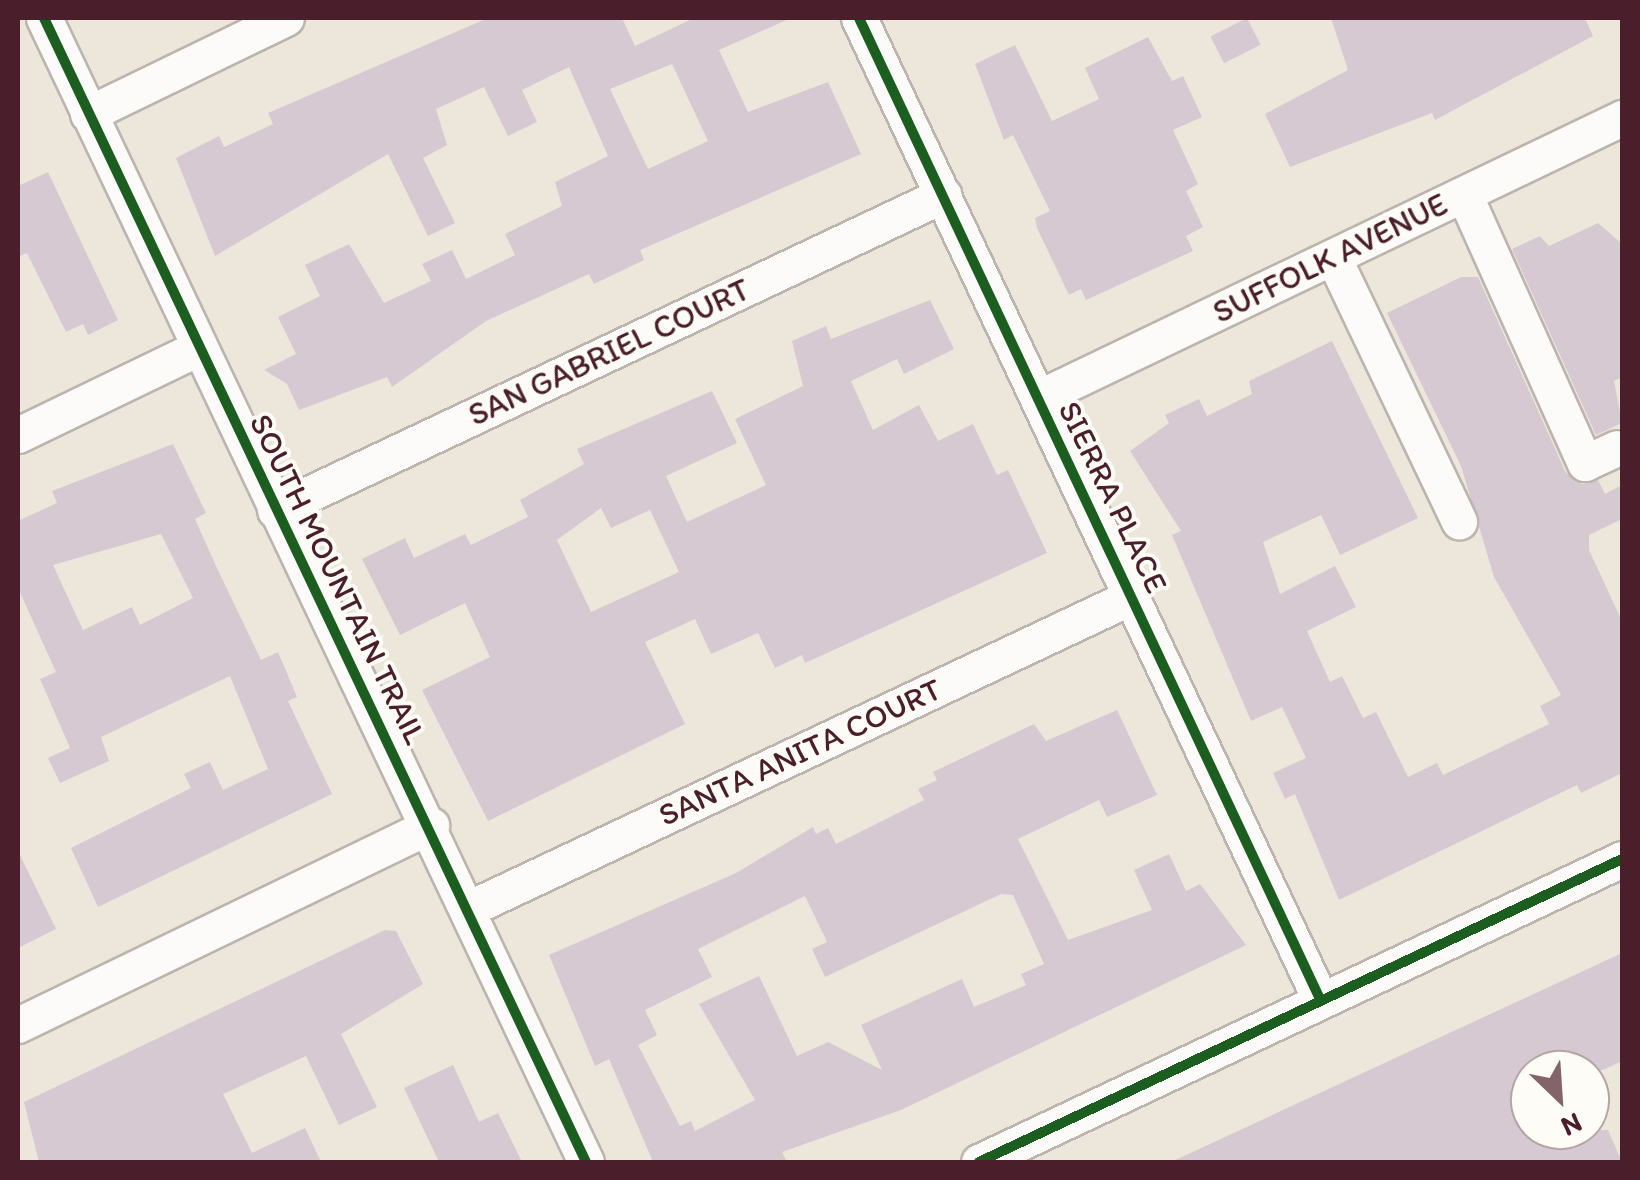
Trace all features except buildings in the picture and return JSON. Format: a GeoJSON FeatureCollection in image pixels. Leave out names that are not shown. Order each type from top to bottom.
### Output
{"type":"FeatureCollection","features":[{"type":"Feature","properties":{"kind":"street","name":"SOUTH MOUNTAIN TRAIL"},"geometry":{"type":"LineString","coordinates":[[44,18],[275,510],[431,825],[586,1162]]}},
{"type":"Feature","properties":{"kind":"street"},"geometry":{"type":"LineString","coordinates":[[88,114],[286,18]]}},
{"type":"Feature","properties":{"kind":"street","name":"SIERRA PLACE"},"geometry":{"type":"LineString","coordinates":[[859,18],[1320,999]]}},
{"type":"Feature","properties":{"kind":"street","name":"SUFFOLK AVENUE"},"geometry":{"type":"LineString","coordinates":[[1038,398],[1622,118]]}},
{"type":"Feature","properties":{"kind":"street","name":"SAN GABRIEL COURT"},"geometry":{"type":"LineString","coordinates":[[275,510],[943,194]]}},
{"type":"Feature","properties":{"kind":"street"},"geometry":{"type":"LineString","coordinates":[[1464,194],[1586,463],[1618,448]]}},
{"type":"Feature","properties":{"kind":"street"},"geometry":{"type":"LineString","coordinates":[[1333,257],[1459,521]]}},
{"type":"Feature","properties":{"kind":"street"},"geometry":{"type":"LineString","coordinates":[[18,435],[198,348]]}},
{"type":"Feature","properties":{"kind":"street","name":"SANTA ANITA COURT"},"geometry":{"type":"LineString","coordinates":[[468,909],[1133,596]]}},
{"type":"Feature","properties":{"kind":"street"},"geometry":{"type":"LineString","coordinates":[[18,1025],[431,825]]}},
{"type":"Feature","properties":{"kind":"street"},"geometry":{"type":"LineString","coordinates":[[979,1162],[1622,858]]}},
{"type":"Feature","properties":{"kind":"cycle path"},"geometry":{"type":"LineString","coordinates":[[44,18],[586,1162]]}},
{"type":"Feature","properties":{"kind":"cycle path"},"geometry":{"type":"LineString","coordinates":[[859,18],[1320,999]]}},
{"type":"Feature","properties":{"kind":"cycle path"},"geometry":{"type":"LineString","coordinates":[[979,1162],[1622,859]]}}]}
